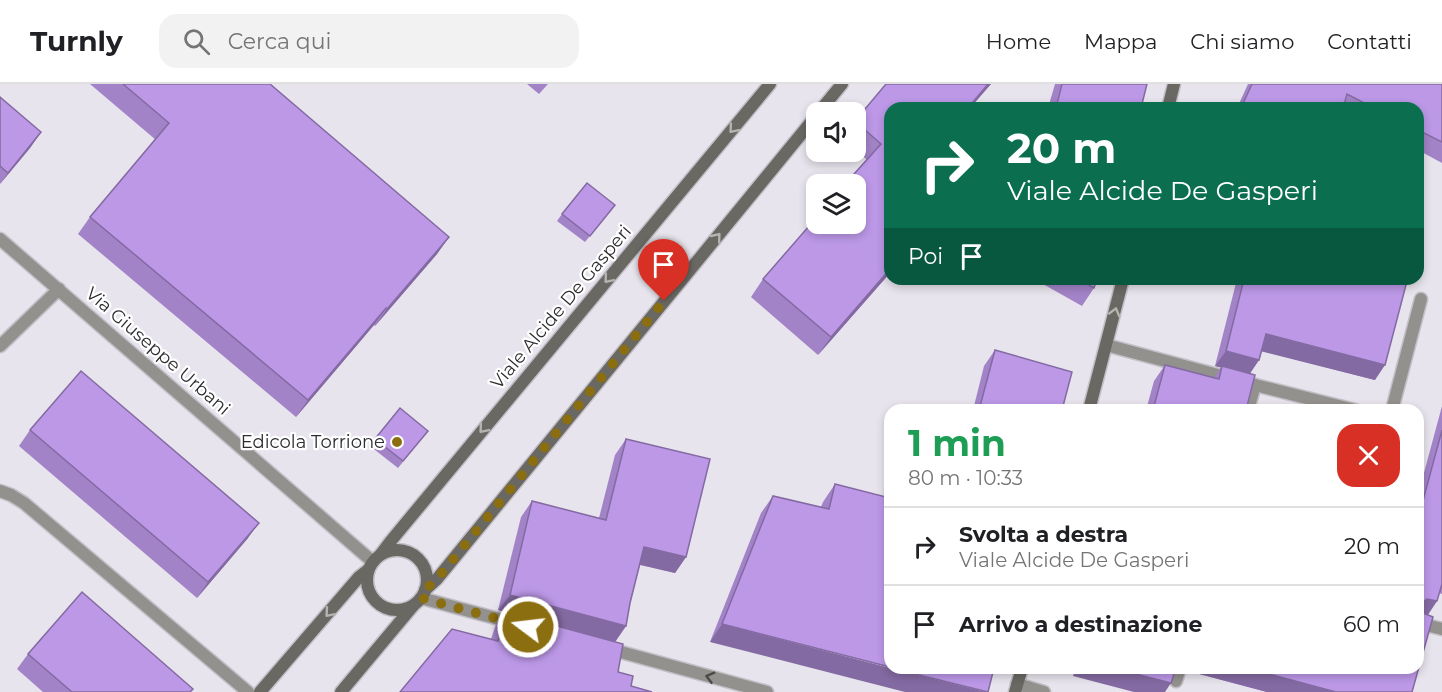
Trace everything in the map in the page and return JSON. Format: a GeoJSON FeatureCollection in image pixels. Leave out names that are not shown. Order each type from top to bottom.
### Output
{"type":"FeatureCollection","features":[{"type":"Feature","properties":{"kind":"main road","name":"Viale Alcide De Gasperi"},"geometry":{"type":"LineString","coordinates":[[260,692],[374,562],[770,84]]}},
{"type":"Feature","properties":{"kind":"main road"},"geometry":{"type":"LineString","coordinates":[[827,102],[842,84]]}},
{"type":"Feature","properties":{"kind":"main road"},"geometry":{"type":"LineString","coordinates":[[1170,102],[1174,84]]}},
{"type":"Feature","properties":{"kind":"main road"},"geometry":{"type":"LineString","coordinates":[[341,692],[437,579],[806,127]]}},
{"type":"Feature","properties":{"kind":"main road"},"geometry":{"type":"LineString","coordinates":[[1091,404],[1121,285]]}},
{"type":"Feature","properties":{"kind":"main road"},"geometry":{"type":"LineString","coordinates":[[393,550],[405,551],[416,557],[423,565],[427,576],[420,597],[402,610],[382,606],[370,594],[367,581],[374,562],[393,550]]}},
{"type":"Feature","properties":{"kind":"street","name":"Via Giuseppe Urbani"},"geometry":{"type":"LineString","coordinates":[[0,239],[374,562]]}},
{"type":"Feature","properties":{"kind":"street"},"geometry":{"type":"LineString","coordinates":[[0,346],[59,289]]}},
{"type":"Feature","properties":{"kind":"street"},"geometry":{"type":"LineString","coordinates":[[1394,404],[1421,299]]}},
{"type":"Feature","properties":{"kind":"street"},"geometry":{"type":"LineString","coordinates":[[1106,345],[1331,404]]}},
{"type":"Feature","properties":{"kind":"street"},"geometry":{"type":"LineString","coordinates":[[1250,404],[1255,385]]}},
{"type":"Feature","properties":{"kind":"street"},"geometry":{"type":"LineString","coordinates":[[0,491],[24,503],[248,692]]}},
{"type":"Feature","properties":{"kind":"street"},"geometry":{"type":"LineString","coordinates":[[420,597],[531,628]]}},
{"type":"Feature","properties":{"kind":"street"},"geometry":{"type":"LineString","coordinates":[[1424,624],[1442,629]]}},
{"type":"Feature","properties":{"kind":"street"},"geometry":{"type":"LineString","coordinates":[[598,646],[766,692]]}},
{"type":"Feature","properties":{"kind":"street"},"geometry":{"type":"LineString","coordinates":[[1176,681],[1178,674]]}},
{"type":"Feature","properties":{"kind":"street"},"geometry":{"type":"LineString","coordinates":[[1016,688],[1044,692]]}},
{"type":"Feature","properties":{"kind":"building"},"geometry":{"type":"Polygon","coordinates":[[[123,84],[270,84],[449,237],[308,400],[90,217],[169,123],[123,84]]]}},
{"type":"Feature","properties":{"kind":"building"},"geometry":{"type":"Polygon","coordinates":[[[886,84],[988,84],[973,102],[884,102],[884,276],[831,337],[763,279],[806,230],[806,234],[866,234],[866,174],[854,174],[881,144],[866,131],[866,108],[886,84]]]}},
{"type":"Feature","properties":{"kind":"building"},"geometry":{"type":"Polygon","coordinates":[[[1062,84],[1147,84],[1142,102],[1058,102],[1062,84]]]}},
{"type":"Feature","properties":{"kind":"building"},"geometry":{"type":"Polygon","coordinates":[[[1252,84],[1442,84],[1442,142],[1424,133],[1424,102],[1362,102],[1347,94],[1345,102],[1244,102],[1252,84]]]}},
{"type":"Feature","properties":{"kind":"building"},"geometry":{"type":"Polygon","coordinates":[[[0,97],[41,132],[8,173],[0,166],[0,97]]]}},
{"type":"Feature","properties":{"kind":"building"},"geometry":{"type":"Polygon","coordinates":[[[587,183],[615,205],[590,236],[562,214],[587,183]]]}},
{"type":"Feature","properties":{"kind":"building"},"geometry":{"type":"Polygon","coordinates":[[[1242,285],[1406,285],[1385,365],[1266,334],[1259,360],[1226,351],[1242,285]]]}},
{"type":"Feature","properties":{"kind":"building"},"geometry":{"type":"Polygon","coordinates":[[[995,350],[1072,372],[1064,404],[981,404],[995,350]]]}},
{"type":"Feature","properties":{"kind":"building"},"geometry":{"type":"Polygon","coordinates":[[[1165,365],[1219,379],[1222,366],[1255,375],[1248,404],[1155,404],[1165,365]]]}},
{"type":"Feature","properties":{"kind":"building"},"geometry":{"type":"Polygon","coordinates":[[[81,371],[259,523],[208,582],[30,430],[81,371]]]}},
{"type":"Feature","properties":{"kind":"building","name":"Edicola Torrione"},"geometry":{"type":"Polygon","coordinates":[[[400,408],[428,431],[403,461],[375,439],[400,408]]]}},
{"type":"Feature","properties":{"kind":"building"},"geometry":{"type":"Polygon","coordinates":[[[1442,430],[1442,584],[1437,601],[1427,599],[1424,601],[1424,497],[1442,430]]]}},
{"type":"Feature","properties":{"kind":"building"},"geometry":{"type":"Polygon","coordinates":[[[626,439],[710,459],[686,557],[644,547],[626,626],[510,595],[532,501],[606,520],[626,439]]]}},
{"type":"Feature","properties":{"kind":"building"},"geometry":{"type":"Polygon","coordinates":[[[835,484],[884,496],[884,665],[722,624],[773,496],[829,509],[835,484]]]}},
{"type":"Feature","properties":{"kind":"building"},"geometry":{"type":"Polygon","coordinates":[[[82,592],[193,689],[190,692],[72,692],[28,654],[82,592]]]}},
{"type":"Feature","properties":{"kind":"building"},"geometry":{"type":"Polygon","coordinates":[[[505,612],[623,644],[618,672],[633,676],[631,686],[652,692],[400,692],[452,629],[498,641],[505,612]]]}},
{"type":"Feature","properties":{"kind":"building"},"geometry":{"type":"Polygon","coordinates":[[[1424,613],[1433,617],[1424,649],[1424,613]]]}},
{"type":"Feature","properties":{"kind":"building"},"geometry":{"type":"Polygon","coordinates":[[[915,674],[992,674],[988,692],[915,674]]]}},
{"type":"Feature","properties":{"kind":"building"},"geometry":{"type":"Polygon","coordinates":[[[1136,674],[1174,674],[1171,683],[1136,674]]]}},
{"type":"Feature","properties":{"kind":"building"},"geometry":{"type":"Polygon","coordinates":[[[1268,674],[1417,674],[1412,692],[1336,692],[1268,674]]]}},
{"type":"Feature","properties":{"kind":"place","name":"Edicola Torrione"},"geometry":{"type":"Point","coordinates":[397,442]}},
{"type":"Feature","properties":{"kind":"route"},"geometry":{"type":"LineString","coordinates":[[528,627],[421,598],[425,590],[437,579],[664,301]]}}]}
